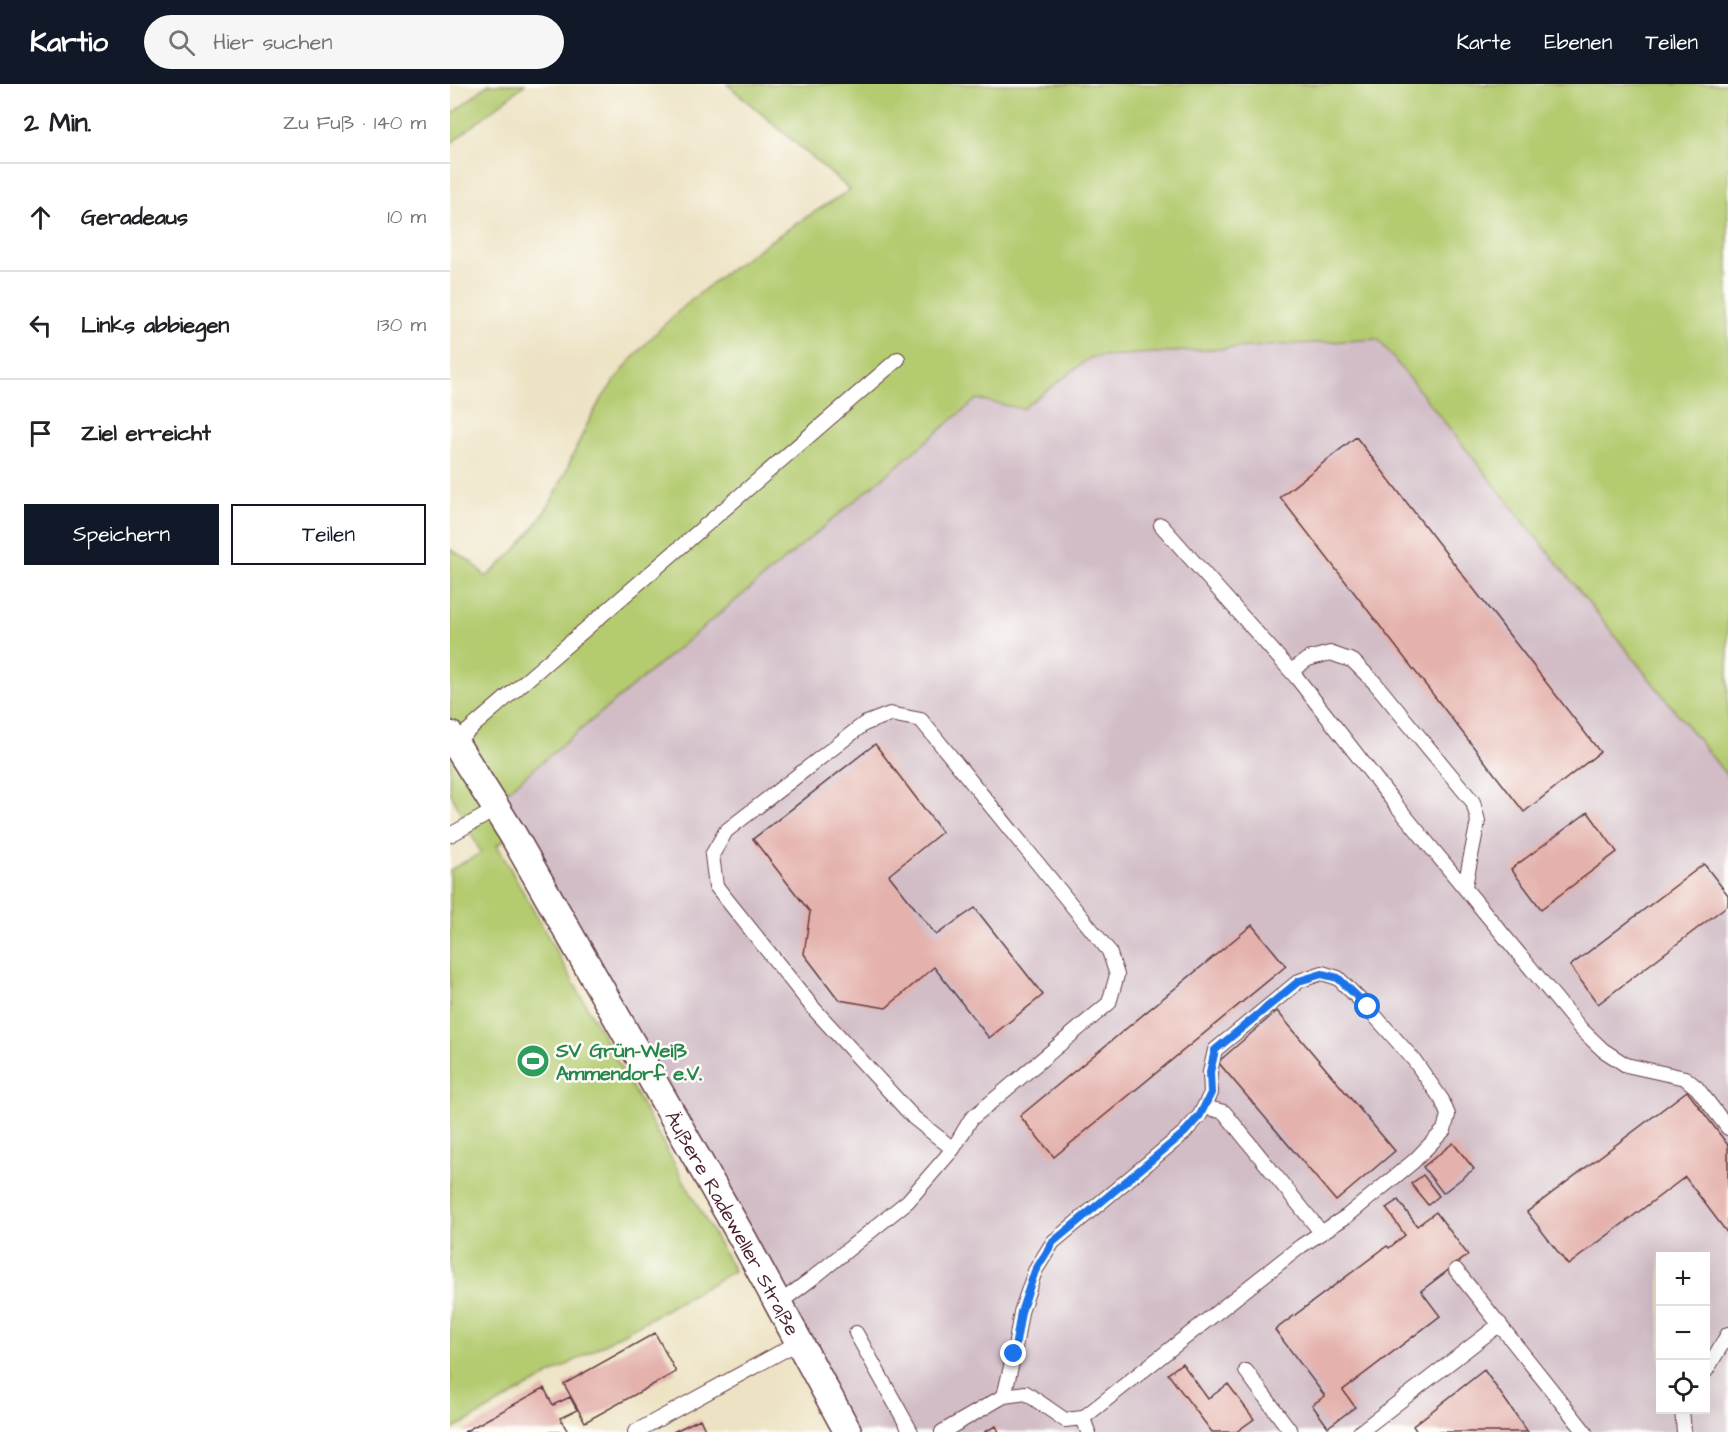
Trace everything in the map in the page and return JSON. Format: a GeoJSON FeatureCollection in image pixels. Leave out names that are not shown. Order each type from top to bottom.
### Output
{"type":"FeatureCollection","features":[{"type":"Feature","properties":{"kind":"street","name":"Äußere Radeweller Straße"},"geometry":{"type":"LineString","coordinates":[[452,738],[497,809],[849,1432]]}},
{"type":"Feature","properties":{"kind":"lane"},"geometry":{"type":"LineString","coordinates":[[452,738],[898,359]]}},
{"type":"Feature","properties":{"kind":"lane"},"geometry":{"type":"LineString","coordinates":[[1161,525],[1291,671],[1396,805],[1581,1029],[1603,1050],[1626,1065],[1685,1078],[1697,1088],[1728,1128]]}},
{"type":"Feature","properties":{"kind":"lane"},"geometry":{"type":"LineString","coordinates":[[1291,671],[1308,658],[1330,653],[1353,661],[1375,683],[1473,802],[1478,821],[1465,886]]}},
{"type":"Feature","properties":{"kind":"lane"},"geometry":{"type":"LineString","coordinates":[[778,1304],[908,1201],[953,1149],[971,1119],[1109,1003],[1117,975],[1109,951],[921,720],[890,714],[864,723],[726,831],[712,855],[716,886],[814,1009],[914,1118],[953,1149]]}},
{"type":"Feature","properties":{"kind":"lane"},"geometry":{"type":"LineString","coordinates":[[450,835],[497,809]]}},
{"type":"Feature","properties":{"kind":"lane"},"geometry":{"type":"LineString","coordinates":[[942,1432],[1004,1396],[1026,1393],[1065,1420],[1083,1418],[1301,1245],[1347,1216],[1414,1161],[1444,1130],[1448,1115],[1442,1100],[1414,1060],[1368,1007],[1338,978],[1322,974],[1299,981],[1215,1050],[1210,1072],[1211,1093],[1200,1115],[1184,1133],[1053,1242],[1035,1271],[1021,1312],[1004,1396]]}},
{"type":"Feature","properties":{"kind":"lane"},"geometry":{"type":"LineString","coordinates":[[1204,1107],[1224,1113],[1321,1232]]}},
{"type":"Feature","properties":{"kind":"lane"},"geometry":{"type":"LineString","coordinates":[[1456,1270],[1585,1432]]}},
{"type":"Feature","properties":{"kind":"lane"},"geometry":{"type":"LineString","coordinates":[[1360,1432],[1500,1324]]}},
{"type":"Feature","properties":{"kind":"lane"},"geometry":{"type":"LineString","coordinates":[[856,1333],[911,1432]]}},
{"type":"Feature","properties":{"kind":"lane"},"geometry":{"type":"LineString","coordinates":[[1710,1364],[1728,1334]]}},
{"type":"Feature","properties":{"kind":"lane"},"geometry":{"type":"LineString","coordinates":[[635,1432],[799,1342]]}},
{"type":"Feature","properties":{"kind":"lane"},"geometry":{"type":"LineString","coordinates":[[1245,1371],[1291,1432]]}},
{"type":"Feature","properties":{"kind":"lane"},"geometry":{"type":"LineString","coordinates":[[1682,1414],[1684,1432]]}},
{"type":"Feature","properties":{"kind":"lane"},"geometry":{"type":"LineString","coordinates":[[1083,1418],[1088,1432]]}},
{"type":"Feature","properties":{"kind":"shaded area"},"geometry":{"type":"Polygon","coordinates":[[[1378,339],[1728,777],[1728,1432],[848,1432],[494,802],[977,398],[1023,409],[1091,357],[1378,339]]]}},
{"type":"Feature","properties":{"kind":"green space"},"geometry":{"type":"Polygon","coordinates":[[[489,84],[525,84],[450,144],[450,115],[489,84]]]}},
{"type":"Feature","properties":{"kind":"green space"},"geometry":{"type":"Polygon","coordinates":[[[727,84],[1728,84],[1728,777],[1378,339],[1091,357],[1022,409],[977,399],[494,802],[513,835],[497,845],[734,1271],[450,1431],[450,870],[481,853],[450,792],[450,549],[472,562],[486,577],[495,569],[520,544],[543,515],[599,403],[623,369],[650,338],[712,283],[780,234],[850,190],[727,84]]]}},
{"type":"Feature","properties":{"kind":"building"},"geometry":{"type":"Polygon","coordinates":[[[1356,437],[1600,752],[1524,812],[1280,497],[1356,437]]]}},
{"type":"Feature","properties":{"kind":"building"},"geometry":{"type":"Polygon","coordinates":[[[875,744],[942,832],[889,875],[936,935],[975,908],[1043,995],[989,1038],[934,967],[886,1008],[839,1000],[804,954],[810,912],[753,839],[875,744]]]}},
{"type":"Feature","properties":{"kind":"building"},"geometry":{"type":"Polygon","coordinates":[[[1588,812],[1617,852],[1541,909],[1511,869],[1588,812]]]}},
{"type":"Feature","properties":{"kind":"building"},"geometry":{"type":"Polygon","coordinates":[[[1704,864],[1728,895],[1728,905],[1598,1004],[1570,966],[1704,864]]]}},
{"type":"Feature","properties":{"kind":"building"},"geometry":{"type":"Polygon","coordinates":[[[1252,925],[1286,966],[1054,1157],[1020,1116],[1252,925]]]}},
{"type":"Feature","properties":{"kind":"building"},"geometry":{"type":"Polygon","coordinates":[[[1277,1011],[1395,1151],[1336,1201],[1218,1062],[1277,1011]]]}},
{"type":"Feature","properties":{"kind":"building"},"geometry":{"type":"Polygon","coordinates":[[[1687,1091],[1728,1145],[1728,1234],[1685,1177],[1568,1265],[1527,1212],[1687,1091]]]}},
{"type":"Feature","properties":{"kind":"building"},"geometry":{"type":"Polygon","coordinates":[[[1453,1143],[1474,1169],[1443,1193],[1423,1167],[1453,1143]]]}},
{"type":"Feature","properties":{"kind":"building"},"geometry":{"type":"Polygon","coordinates":[[[1423,1175],[1439,1196],[1428,1205],[1411,1184],[1423,1175]]]}},
{"type":"Feature","properties":{"kind":"building"},"geometry":{"type":"Polygon","coordinates":[[[1398,1200],[1417,1226],[1436,1212],[1468,1255],[1421,1291],[1440,1316],[1343,1390],[1355,1407],[1328,1427],[1312,1405],[1325,1396],[1275,1330],[1405,1235],[1386,1208],[1398,1200]]]}},
{"type":"Feature","properties":{"kind":"building"},"geometry":{"type":"Polygon","coordinates":[[[655,1333],[676,1372],[585,1422],[564,1384],[655,1333]]]}},
{"type":"Feature","properties":{"kind":"building"},"geometry":{"type":"Polygon","coordinates":[[[1182,1363],[1208,1399],[1228,1384],[1254,1419],[1236,1432],[1212,1432],[1168,1374],[1182,1363]]]}},
{"type":"Feature","properties":{"kind":"building"},"geometry":{"type":"Polygon","coordinates":[[[1484,1370],[1528,1432],[1417,1432],[1413,1426],[1484,1370]]]}},
{"type":"Feature","properties":{"kind":"building"},"geometry":{"type":"Polygon","coordinates":[[[544,1388],[553,1405],[570,1397],[577,1410],[560,1418],[568,1432],[464,1432],[544,1388]]]}},
{"type":"Feature","properties":{"kind":"building"},"geometry":{"type":"Polygon","coordinates":[[[700,1419],[706,1432],[673,1432],[700,1419]]]}},
{"type":"Feature","properties":{"kind":"building"},"geometry":{"type":"Polygon","coordinates":[[[996,1426],[999,1432],[984,1432],[996,1426]]]}},
{"type":"Feature","properties":{"kind":"place","name":"SV Grün-Weiß Ammendorf e.V."},"geometry":{"type":"Point","coordinates":[533,1061]}},
{"type":"Feature","properties":{"kind":"route"},"geometry":{"type":"LineString","coordinates":[[1014,1354],[1021,1312],[1035,1271],[1053,1242],[1184,1133],[1200,1115],[1211,1093],[1210,1072],[1215,1050],[1262,1009],[1299,981],[1322,974],[1338,978],[1368,1007]]}}]}
